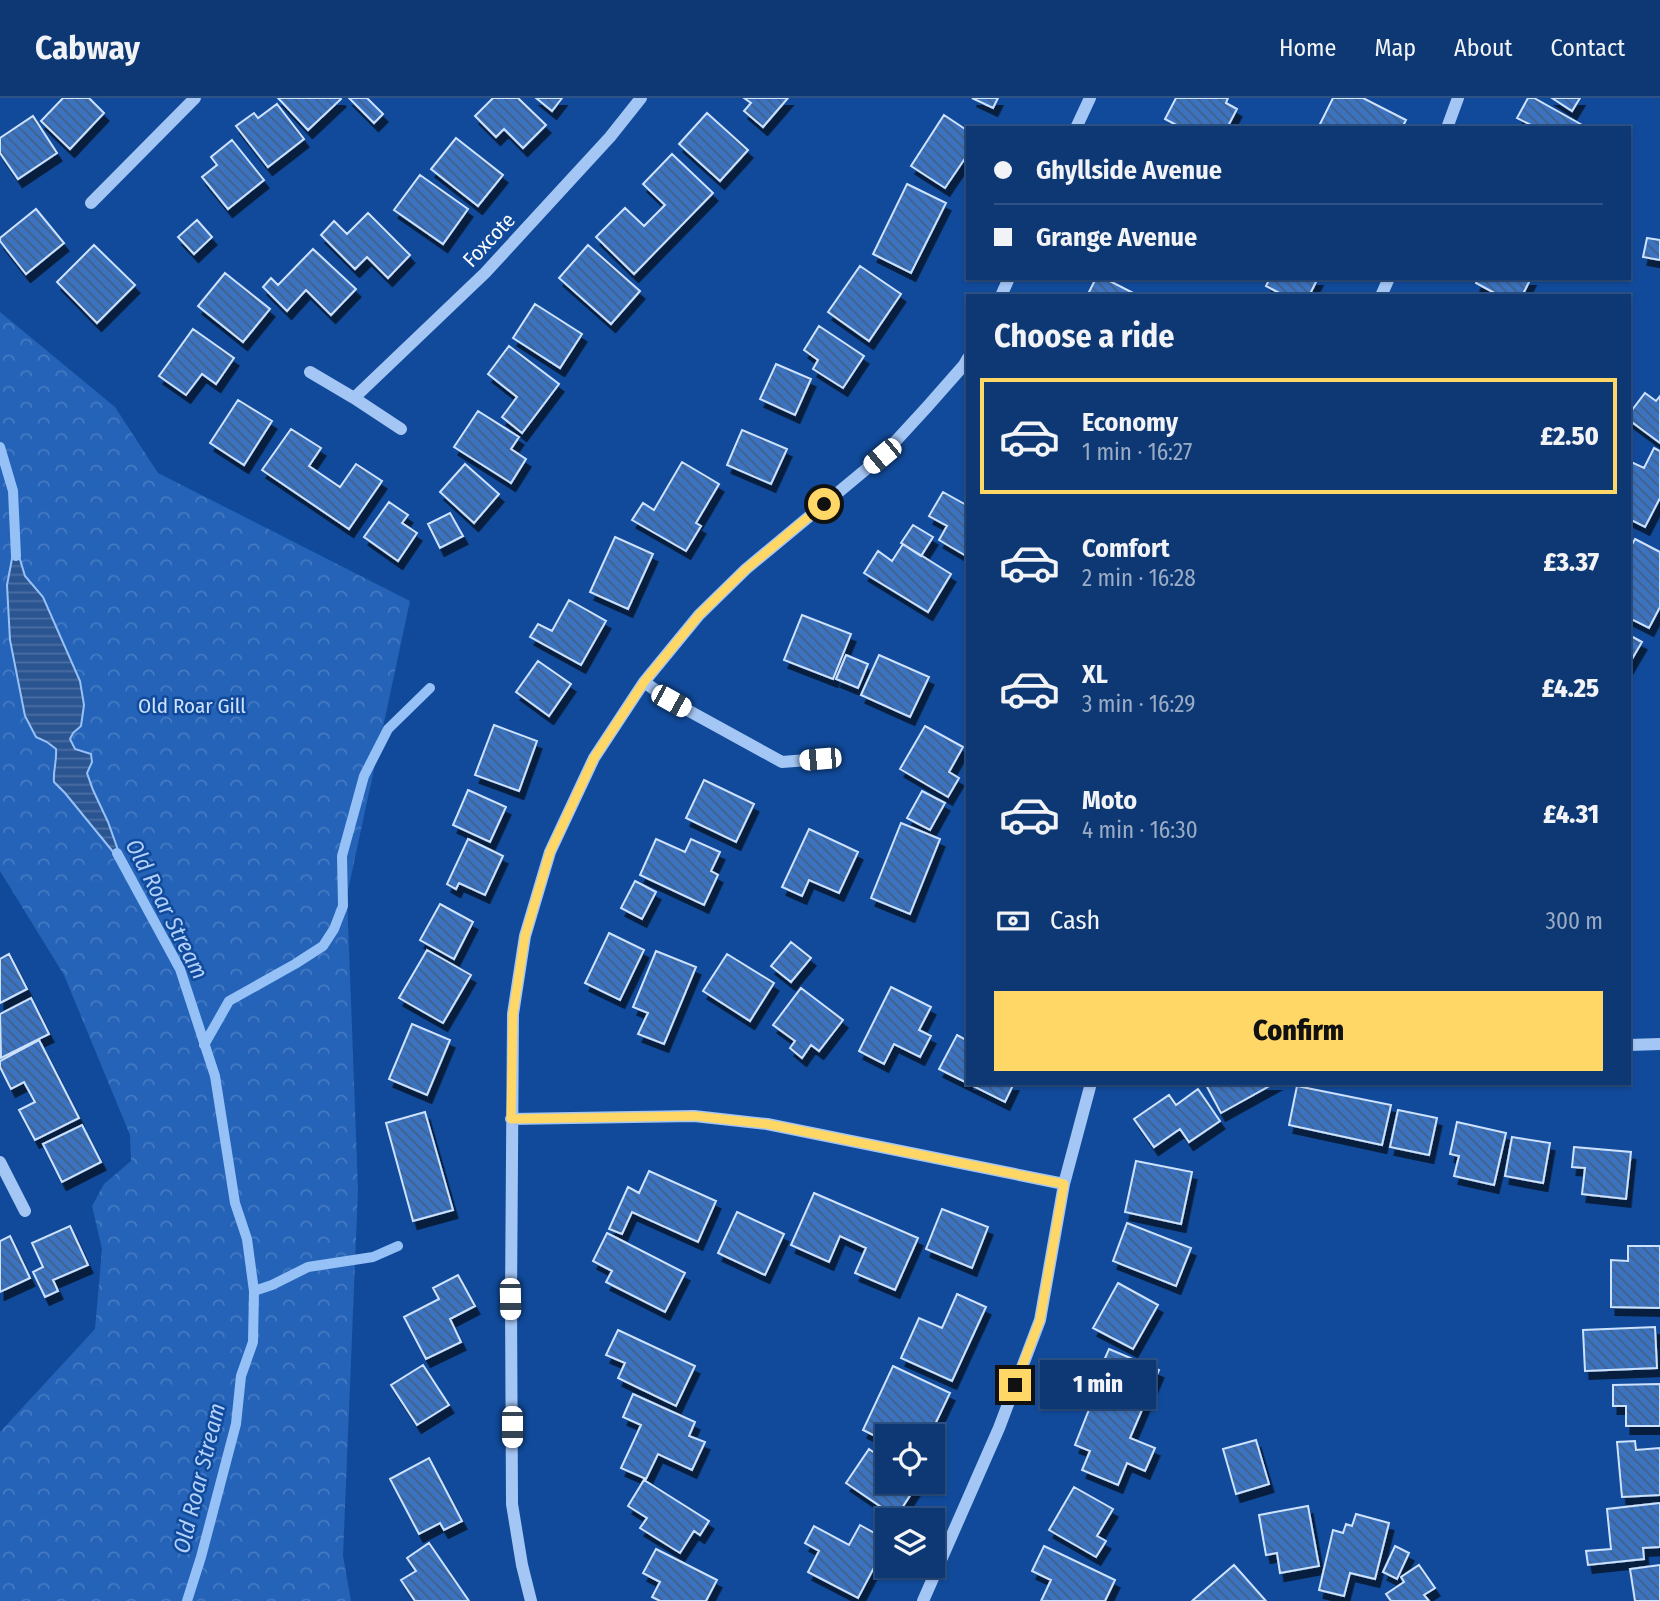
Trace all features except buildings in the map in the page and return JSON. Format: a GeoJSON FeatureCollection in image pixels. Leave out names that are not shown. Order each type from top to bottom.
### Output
{"type":"FeatureCollection","features":[{"type":"Feature","properties":{"kind":"street"},"geometry":{"type":"LineString","coordinates":[[91,203],[195,98]]}},
{"type":"Feature","properties":{"kind":"street","name":"Foxcote"},"geometry":{"type":"LineString","coordinates":[[354,398],[485,273],[610,137],[641,98]]}},
{"type":"Feature","properties":{"kind":"street"},"geometry":{"type":"LineString","coordinates":[[1077,126],[1090,98]]}},
{"type":"Feature","properties":{"kind":"street"},"geometry":{"type":"LineString","coordinates":[[1448,126],[1458,98]]}},
{"type":"Feature","properties":{"kind":"street"},"geometry":{"type":"LineString","coordinates":[[531,1601],[512,1504],[510,1299],[513,1014],[525,936],[550,852],[594,758],[644,682],[699,615],[746,569],[882,456],[966,362]]}},
{"type":"Feature","properties":{"kind":"street"},"geometry":{"type":"LineString","coordinates":[[310,372],[401,429]]}},
{"type":"Feature","properties":{"kind":"street"},"geometry":{"type":"LineString","coordinates":[[644,682],[671,701],[782,762],[820,759]]}},
{"type":"Feature","properties":{"kind":"street"},"geometry":{"type":"LineString","coordinates":[[1631,1045],[1660,1044]]}},
{"type":"Feature","properties":{"kind":"street"},"geometry":{"type":"LineString","coordinates":[[923,1601],[999,1428],[1040,1320],[1064,1184],[1090,1085]]}},
{"type":"Feature","properties":{"kind":"street"},"geometry":{"type":"LineString","coordinates":[[511,1119],[694,1116],[767,1124],[1064,1184]]}},
{"type":"Feature","properties":{"kind":"street"},"geometry":{"type":"LineString","coordinates":[[0,1162],[24,1211]]}},
{"type":"Feature","properties":{"kind":"green space","name":"Old Roar Gill"},"geometry":{"type":"Polygon","coordinates":[[[0,312],[115,407],[158,473],[410,601],[347,895],[358,1190],[343,1556],[351,1601],[0,1601],[0,1432],[95,1329],[102,1249],[92,1206],[104,1184],[131,1161],[130,1135],[64,975],[0,871],[0,312]]]}},
{"type":"Feature","properties":{"kind":"shaded area"},"geometry":{"type":"Polygon","coordinates":[[[15,543],[25,576],[43,597],[80,681],[84,705],[81,726],[70,739],[75,749],[91,754],[92,762],[87,773],[123,864],[54,782],[56,749],[36,737],[25,716],[10,640],[7,585],[15,543]]]}},
{"type":"Feature","properties":{"kind":"waterway","name":"Old Roar Stream"},"geometry":{"type":"LineString","coordinates":[[0,447],[13,491],[16,556]]}},
{"type":"Feature","properties":{"kind":"waterway"},"geometry":{"type":"LineString","coordinates":[[204,1045],[229,1001],[323,946],[334,929],[343,906],[342,856],[364,776],[388,729],[430,688]]}},
{"type":"Feature","properties":{"kind":"waterway","name":"Old Roar Stream"},"geometry":{"type":"LineString","coordinates":[[117,853],[180,969],[215,1076],[235,1203],[247,1239],[254,1291],[253,1342],[241,1376],[236,1424],[187,1601]]}},
{"type":"Feature","properties":{"kind":"waterway"},"geometry":{"type":"LineString","coordinates":[[254,1291],[308,1267],[373,1257],[398,1246]]}},
{"type":"Feature","properties":{"kind":"route"},"geometry":{"type":"LineString","coordinates":[[824,504],[746,569],[699,615],[644,682],[594,758],[550,852],[525,936],[513,1014],[511,1119],[694,1116],[767,1124],[1064,1184],[1040,1320],[1015,1385]]}}]}
